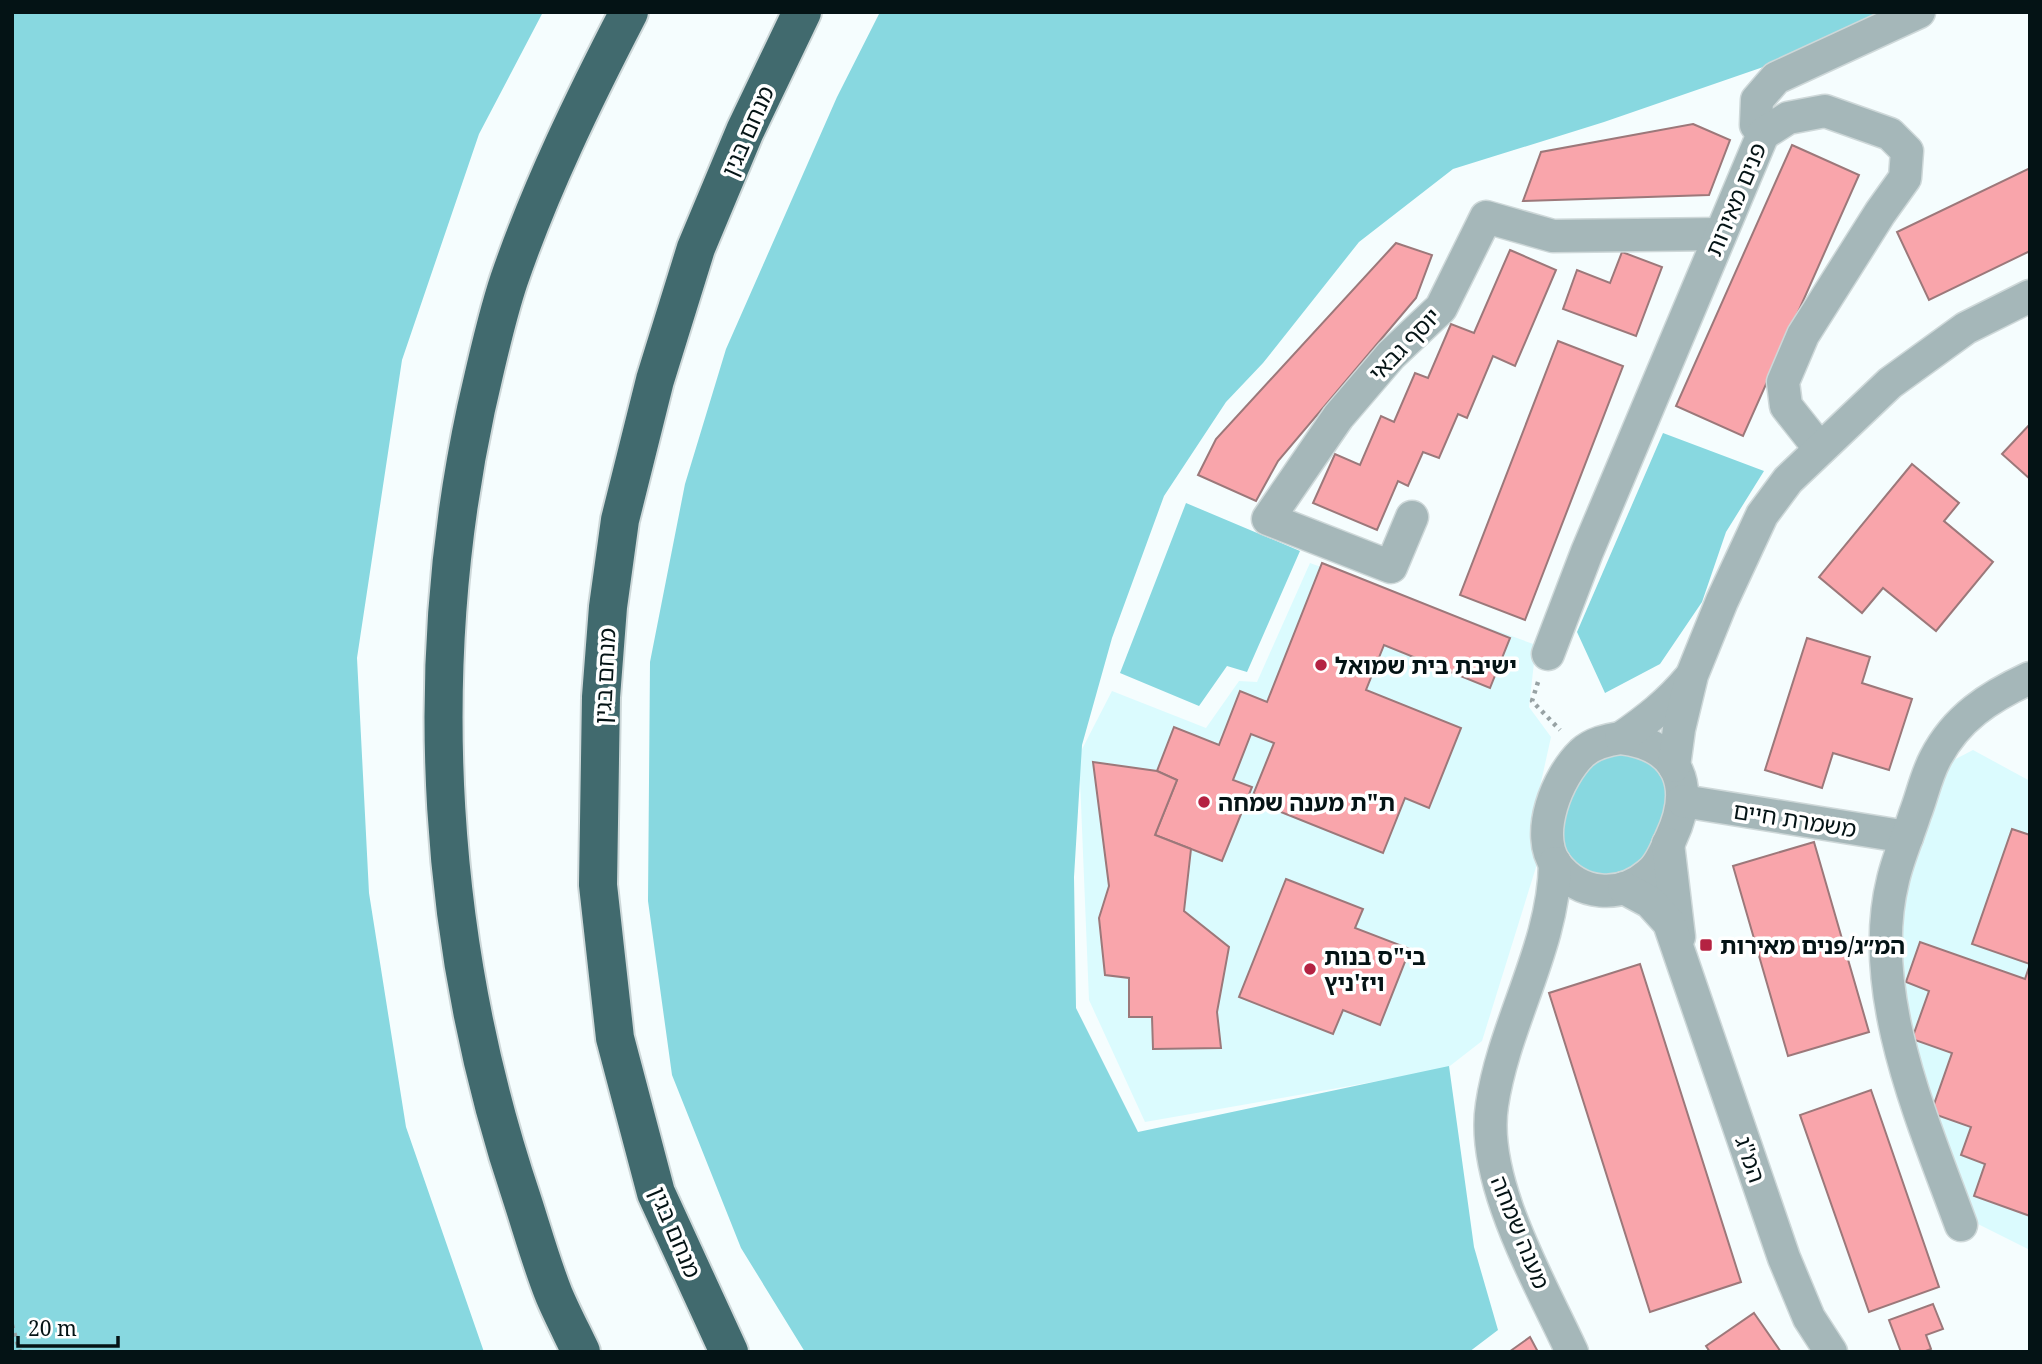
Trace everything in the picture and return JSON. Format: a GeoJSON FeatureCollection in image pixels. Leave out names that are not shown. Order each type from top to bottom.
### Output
{"type":"FeatureCollection","features":[{"type":"Feature","properties":{"kind":"highway"},"geometry":{"type":"LineString","coordinates":[[581,1352],[554,1296],[499,1133],[471,1010],[454,897],[446,807],[443,714],[446,629],[453,550],[466,459],[508,283],[548,179],[629,12]]}},
{"type":"Feature","properties":{"kind":"highway","name":"מנחם בגין"},"geometry":{"type":"LineString","coordinates":[[729,1352],[656,1194],[615,1038],[598,885],[601,697],[608,607],[620,520],[655,380],[696,248],[745,131],[802,12]]}},
{"type":"Feature","properties":{"kind":"street"},"geometry":{"type":"LineString","coordinates":[[1763,134],[1756,125],[1757,100],[1776,78],[1919,12]]}},
{"type":"Feature","properties":{"kind":"street","name":"פנים מאירות"},"geometry":{"type":"LineString","coordinates":[[1548,654],[1587,552],[1763,134],[1788,118],[1825,111],[1890,134],[1907,151],[1905,178],[1803,335],[1783,382],[1786,406],[1820,449]]}},
{"type":"Feature","properties":{"kind":"street","name":"יוסף גבאי"},"geometry":{"type":"LineString","coordinates":[[1412,517],[1391,567],[1268,519],[1338,417],[1391,355],[1441,308],[1486,217],[1553,236],[1720,234]]}},
{"type":"Feature","properties":{"kind":"street"},"geometry":{"type":"LineString","coordinates":[[1674,766],[1679,729],[1692,675],[1762,514],[1788,480],[1889,383],[1966,328],[2030,296]]}},
{"type":"Feature","properties":{"kind":"street"},"geometry":{"type":"LineString","coordinates":[[1621,738],[1650,719],[1674,698],[1692,675]]}},
{"type":"Feature","properties":{"kind":"street"},"geometry":{"type":"LineString","coordinates":[[1961,1225],[1905,1070],[1886,973],[1887,914],[1893,880],[1935,759],[1961,721],[1994,694],[2030,678]]}},
{"type":"Feature","properties":{"kind":"street"},"geometry":{"type":"LineString","coordinates":[[1621,738],[1641,740],[1660,750],[1674,766],[1682,785],[1683,801],[1679,822],[1652,872],[1635,885],[1614,890],[1588,889],[1569,878],[1555,863],[1547,843],[1546,822],[1569,770],[1582,753],[1600,742],[1621,738]]}},
{"type":"Feature","properties":{"kind":"street","name":"משמרת חיים"},"geometry":{"type":"LineString","coordinates":[[1683,801],[1908,837]]}},
{"type":"Feature","properties":{"kind":"street","name":"המ\"ג"},"geometry":{"type":"LineString","coordinates":[[1668,844],[1683,960]]}},
{"type":"Feature","properties":{"kind":"street","name":"מענה שמחה"},"geometry":{"type":"LineString","coordinates":[[1555,863],[1551,909],[1500,1072],[1492,1107],[1491,1137],[1496,1174],[1510,1216],[1572,1352]]}},
{"type":"Feature","properties":{"kind":"street","name":"מענה שמחה"},"geometry":{"type":"LineString","coordinates":[[1540,946],[1571,910],[1587,898],[1614,890]]}},
{"type":"Feature","properties":{"kind":"street","name":"המ\"ג"},"geometry":{"type":"LineString","coordinates":[[1614,890],[1641,896],[1660,911],[1669,923],[1784,1258],[1809,1318],[1831,1352]]}},
{"type":"Feature","properties":{"kind":"path"},"geometry":{"type":"LineString","coordinates":[[1548,654],[1532,701],[1582,753]]}},
{"type":"Feature","properties":{"kind":"path"},"geometry":{"type":"LineString","coordinates":[[12,1325],[20,1352]]}},
{"type":"Feature","properties":{"kind":"shaded area"},"geometry":{"type":"Polygon","coordinates":[[[12,12],[543,12],[479,134],[402,360],[357,658],[369,893],[406,1127],[484,1352],[12,1352],[12,12]]]}},
{"type":"Feature","properties":{"kind":"shaded area"},"geometry":{"type":"Polygon","coordinates":[[[880,12],[1896,12],[1769,65],[1604,122],[1453,169],[1359,242],[1263,363],[1226,402],[1164,496],[1112,638],[1082,745],[1074,877],[1076,1008],[1138,1132],[1449,1066],[1474,1247],[1498,1330],[1469,1352],[805,1352],[741,1248],[672,1075],[648,901],[650,662],[685,484],[726,349],[837,97],[880,12]]]}},
{"type":"Feature","properties":{"kind":"shaded area"},"geometry":{"type":"Polygon","coordinates":[[[1663,433],[1764,471],[1726,532],[1702,602],[1660,664],[1605,693],[1577,632],[1663,433]]]}},
{"type":"Feature","properties":{"kind":"shaded area"},"geometry":{"type":"Polygon","coordinates":[[[1186,503],[1300,551],[1247,672],[1227,666],[1199,706],[1120,673],[1186,503]]]}},
{"type":"Feature","properties":{"kind":"shaded area"},"geometry":{"type":"Polygon","coordinates":[[[1310,563],[1536,645],[1529,707],[1551,737],[1534,814],[1537,864],[1482,1041],[1446,1069],[1145,1122],[1089,1000],[1079,755],[1112,691],[1206,728],[1239,681],[1257,682],[1310,563]]]}},
{"type":"Feature","properties":{"kind":"shaded area"},"geometry":{"type":"Polygon","coordinates":[[[1973,750],[2030,781],[2028,1249],[1978,1224],[1937,1131],[1892,945],[1907,867],[1946,764],[1973,750]]]}},
{"type":"Feature","properties":{"kind":"shaded area"},"geometry":{"type":"Polygon","coordinates":[[[1620,753],[1652,764],[1666,785],[1667,797],[1661,826],[1645,860],[1635,870],[1612,881],[1576,871],[1558,842],[1564,812],[1574,786],[1592,765],[1620,753]]]}},
{"type":"Feature","properties":{"kind":"building"},"geometry":{"type":"Polygon","coordinates":[[[1693,124],[1730,140],[1709,195],[1523,201],[1541,152],[1693,124]]]}},
{"type":"Feature","properties":{"kind":"building"},"geometry":{"type":"Polygon","coordinates":[[[1792,145],[1859,175],[1743,436],[1676,406],[1792,145]]]}},
{"type":"Feature","properties":{"kind":"building"},"geometry":{"type":"Polygon","coordinates":[[[2030,168],[2030,251],[1929,300],[1897,232],[2030,168]]]}},
{"type":"Feature","properties":{"kind":"building"},"geometry":{"type":"Polygon","coordinates":[[[1396,243],[1432,255],[1416,298],[1278,461],[1256,501],[1198,475],[1216,439],[1396,243]]]}},
{"type":"Feature","properties":{"kind":"building"},"geometry":{"type":"Polygon","coordinates":[[[1510,250],[1556,270],[1515,366],[1493,356],[1467,418],[1458,414],[1439,458],[1423,452],[1408,486],[1398,481],[1377,530],[1313,503],[1335,454],[1360,465],[1381,416],[1394,422],[1415,373],[1428,378],[1451,324],[1474,333],[1510,250]]]}},
{"type":"Feature","properties":{"kind":"building"},"geometry":{"type":"Polygon","coordinates":[[[1622,252],[1662,267],[1636,336],[1563,309],[1577,270],[1610,283],[1622,252]]]}},
{"type":"Feature","properties":{"kind":"building"},"geometry":{"type":"Polygon","coordinates":[[[1558,341],[1623,366],[1525,620],[1460,595],[1558,341]]]}},
{"type":"Feature","properties":{"kind":"building"},"geometry":{"type":"Polygon","coordinates":[[[2030,424],[2030,479],[2002,454],[2030,424]]]}},
{"type":"Feature","properties":{"kind":"building"},"geometry":{"type":"Polygon","coordinates":[[[1912,464],[1959,503],[1944,521],[1993,562],[1936,631],[1883,588],[1862,613],[1819,577],[1912,464]]]}},
{"type":"Feature","properties":{"kind":"building"},"geometry":{"type":"Polygon","coordinates":[[[1322,563],[1510,638],[1490,688],[1384,645],[1366,690],[1461,728],[1429,808],[1405,798],[1383,853],[1251,800],[1274,743],[1251,734],[1233,780],[1252,787],[1222,861],[1155,835],[1177,780],[1157,771],[1174,727],[1219,745],[1240,691],[1267,702],[1322,563]]]}},
{"type":"Feature","properties":{"kind":"building"},"geometry":{"type":"Polygon","coordinates":[[[1807,638],[1870,657],[1862,683],[1912,699],[1889,770],[1833,753],[1822,788],[1765,770],[1807,638]]]}},
{"type":"Feature","properties":{"kind":"building"},"geometry":{"type":"Polygon","coordinates":[[[1093,762],[1157,771],[1177,780],[1155,835],[1191,849],[1184,911],[1229,947],[1217,1012],[1221,1048],[1153,1049],[1152,1017],[1129,1017],[1129,978],[1105,975],[1099,918],[1109,886],[1093,762]]]}},
{"type":"Feature","properties":{"kind":"building"},"geometry":{"type":"Polygon","coordinates":[[[2012,829],[2030,835],[2030,964],[1972,944],[2012,829]]]}},
{"type":"Feature","properties":{"kind":"building"},"geometry":{"type":"Polygon","coordinates":[[[1814,842],[1869,1032],[1788,1056],[1733,866],[1814,842]]]}},
{"type":"Feature","properties":{"kind":"building"},"geometry":{"type":"Polygon","coordinates":[[[1286,879],[1363,909],[1355,928],[1410,949],[1380,1025],[1343,1010],[1333,1034],[1239,997],[1286,879]]]}},
{"type":"Feature","properties":{"kind":"building"},"geometry":{"type":"Polygon","coordinates":[[[1920,942],[2025,979],[2030,964],[2030,1216],[1974,1196],[1985,1164],[1961,1155],[1971,1127],[1931,1113],[1952,1053],[1912,1039],[1929,991],[1906,982],[1920,942]]]}},
{"type":"Feature","properties":{"kind":"building"},"geometry":{"type":"Polygon","coordinates":[[[1640,964],[1741,1282],[1650,1312],[1549,993],[1640,964]]]}},
{"type":"Feature","properties":{"kind":"building"},"geometry":{"type":"Polygon","coordinates":[[[1871,1090],[1939,1287],[1869,1312],[1800,1115],[1871,1090]]]}},
{"type":"Feature","properties":{"kind":"building"},"geometry":{"type":"Polygon","coordinates":[[[1933,1304],[1943,1329],[1926,1335],[1931,1349],[1923,1352],[1901,1352],[1889,1320],[1933,1304]]]}},
{"type":"Feature","properties":{"kind":"building"},"geometry":{"type":"Polygon","coordinates":[[[1754,1313],[1781,1352],[1710,1352],[1706,1346],[1754,1313]]]}},
{"type":"Feature","properties":{"kind":"building"},"geometry":{"type":"Polygon","coordinates":[[[1530,1337],[1538,1352],[1509,1352],[1530,1337]]]}},
{"type":"Feature","properties":{"kind":"place","name":"ישיבת בית שמואל"},"geometry":{"type":"Point","coordinates":[1321,665]}},
{"type":"Feature","properties":{"kind":"place","name":"ת\"ת מענה שמחה"},"geometry":{"type":"Point","coordinates":[1204,802]}},
{"type":"Feature","properties":{"kind":"place","name":"המ״ג/פנים מאירות"},"geometry":{"type":"Point","coordinates":[1706,945]}},
{"type":"Feature","properties":{"kind":"place","name":"בי\"ס בנות ויז'ניץ"},"geometry":{"type":"Point","coordinates":[1310,969]}}]}
